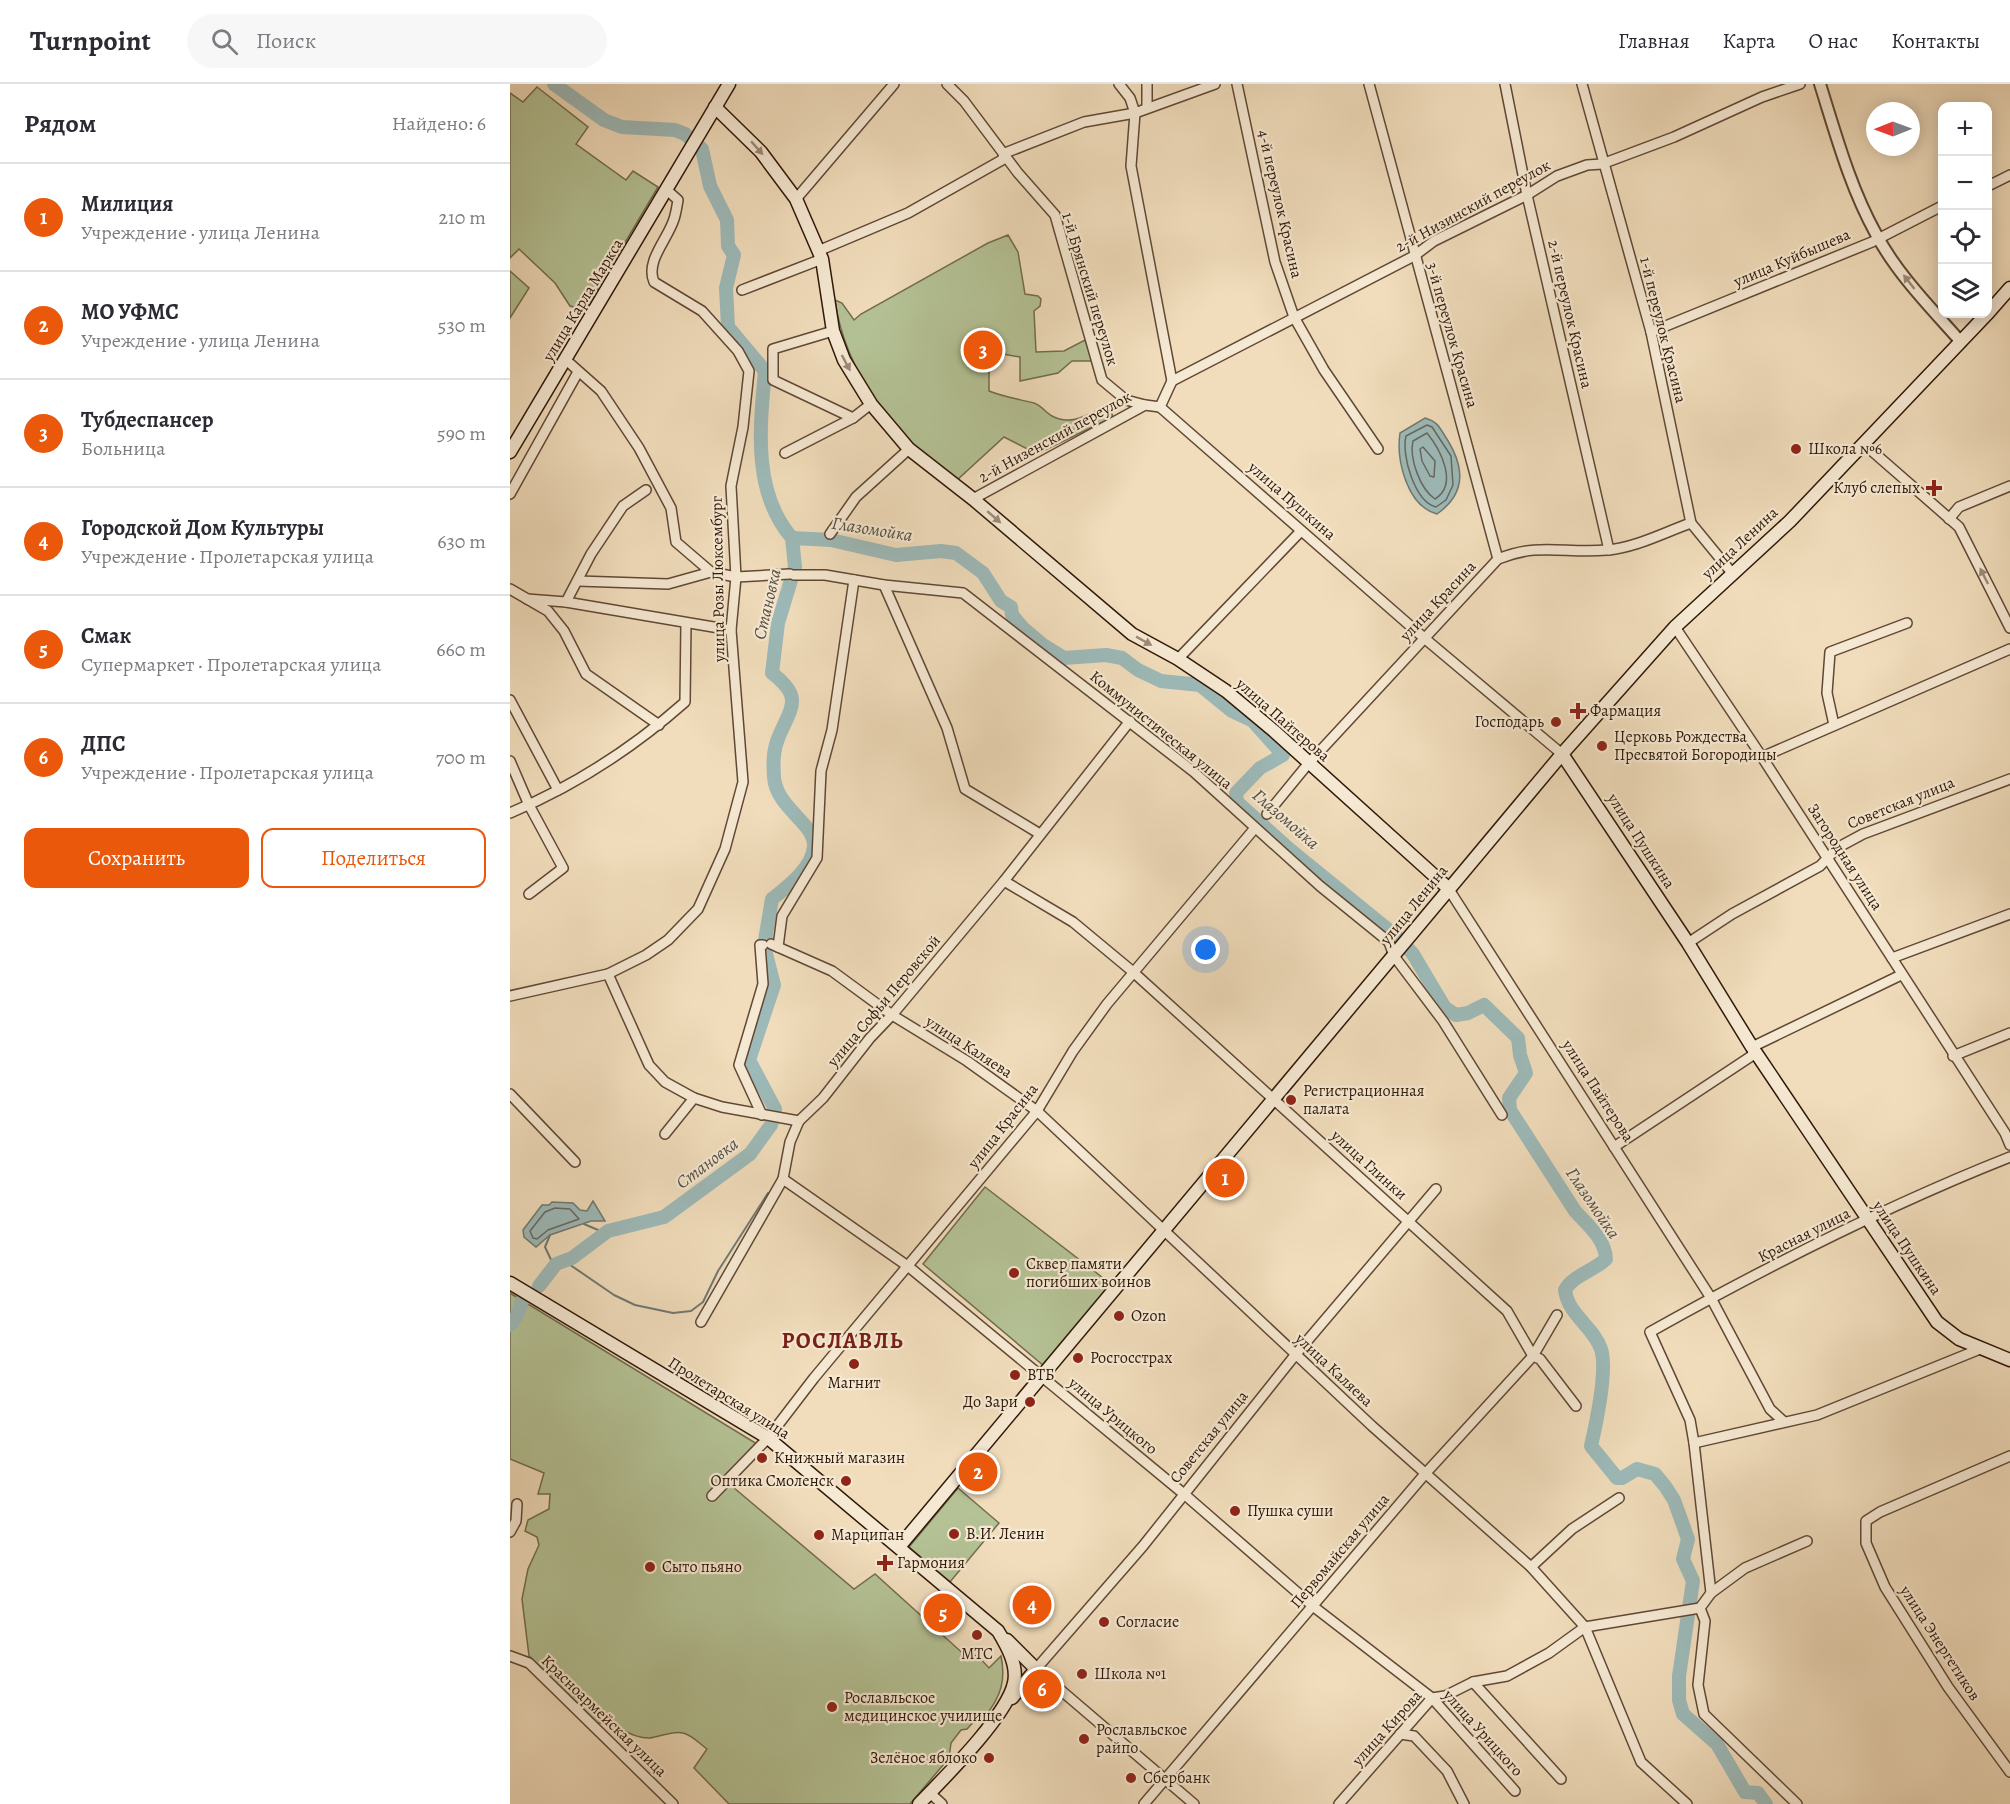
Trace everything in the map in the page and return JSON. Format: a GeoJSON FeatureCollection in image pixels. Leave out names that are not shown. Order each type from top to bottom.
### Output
{"type":"FeatureCollection","features":[{"type":"Feature","properties":{"kind":"main road"},"geometry":{"type":"LineString","coordinates":[[715,107],[729,84]]}},
{"type":"Feature","properties":{"kind":"main road","name":"улица Карла Маркса"},"geometry":{"type":"LineString","coordinates":[[510,452],[668,191],[715,107]]}},
{"type":"Feature","properties":{"kind":"main road","name":"улица Пайтерова"},"geometry":{"type":"LineString","coordinates":[[715,107],[761,152],[796,199],[820,255],[833,331],[844,360],[871,404],[909,449],[973,499],[1132,634],[1178,659],[1226,691],[1448,888]]}},
{"type":"Feature","properties":{"kind":"main road","name":"улица Ленина"},"geometry":{"type":"LineString","coordinates":[[1992,308],[2010,288]]}},
{"type":"Feature","properties":{"kind":"main road","name":"улица Ленина"},"geometry":{"type":"LineString","coordinates":[[899,1547],[1043,1377],[1272,1097],[1406,942],[1448,888],[1562,754],[1675,627],[1790,521],[1983,318]]}},
{"type":"Feature","properties":{"kind":"main road","name":"улица Пушкина"},"geometry":{"type":"LineString","coordinates":[[1562,754],[1688,943],[1752,1047],[1937,1322],[1959,1339],[2010,1360]]}},
{"type":"Feature","properties":{"kind":"main road","name":"Пролетарская улица"},"geometry":{"type":"LineString","coordinates":[[510,1283],[768,1438],[998,1631],[1036,1670]]}},
{"type":"Feature","properties":{"kind":"main road","name":"Пролетарская улица"},"geometry":{"type":"LineString","coordinates":[[998,1631],[1008,1646],[1015,1682]]}},
{"type":"Feature","properties":{"kind":"main road","name":"Советская улица"},"geometry":{"type":"LineString","coordinates":[[919,1804],[1036,1670]]}},
{"type":"Feature","properties":{"kind":"main road","name":"Советская улица"},"geometry":{"type":"LineString","coordinates":[[1006,1706],[1015,1682]]}},
{"type":"Feature","properties":{"kind":"street"},"geometry":{"type":"LineString","coordinates":[[796,199],[894,84]]}},
{"type":"Feature","properties":{"kind":"street","name":"1-й Брянский переулок"},"geometry":{"type":"LineString","coordinates":[[947,84],[1005,153],[1018,173],[1056,214],[1102,380],[1126,400],[1145,405]]}},
{"type":"Feature","properties":{"kind":"street"},"geometry":{"type":"LineString","coordinates":[[1119,84],[1130,98],[1135,113],[1131,166],[1172,381],[1160,407]]}},
{"type":"Feature","properties":{"kind":"street"},"geometry":{"type":"LineString","coordinates":[[1147,84],[1147,108]]}},
{"type":"Feature","properties":{"kind":"street"},"geometry":{"type":"LineString","coordinates":[[742,290],[908,213],[1002,160],[1005,153],[1084,122],[1135,113],[1215,84]]}},
{"type":"Feature","properties":{"kind":"street","name":"4-й переулок Красина"},"geometry":{"type":"LineString","coordinates":[[1237,84],[1275,262],[1294,317],[1324,370],[1378,449]]}},
{"type":"Feature","properties":{"kind":"street","name":"3-й переулок Красина"},"geometry":{"type":"LineString","coordinates":[[1369,84],[1414,256],[1469,445],[1498,559]]}},
{"type":"Feature","properties":{"kind":"street","name":"2-й переулок Красина"},"geometry":{"type":"LineString","coordinates":[[1505,84],[1527,195],[1609,550]]}},
{"type":"Feature","properties":{"kind":"street","name":"1-й переулок Красина"},"geometry":{"type":"LineString","coordinates":[[1582,84],[1602,164],[1651,332],[1691,523],[1732,573]]}},
{"type":"Feature","properties":{"kind":"street","name":"2-й Низинский переулок"},"geometry":{"type":"LineString","coordinates":[[1172,381],[1414,256],[1434,241],[1527,195],[1557,176],[1587,165],[1602,164],[1674,137],[1762,97],[1800,84]]}},
{"type":"Feature","properties":{"kind":"street"},"geometry":{"type":"LineString","coordinates":[[1820,84],[1839,148],[1863,209],[1877,237],[1907,281],[1961,342]]}},
{"type":"Feature","properties":{"kind":"street"},"geometry":{"type":"LineString","coordinates":[[1992,184],[2010,175]]}},
{"type":"Feature","properties":{"kind":"street","name":"улица Розы Люксембург"},"geometry":{"type":"LineString","coordinates":[[510,996],[608,974],[646,955],[668,940],[698,909],[725,849],[743,782],[731,630],[736,577],[731,486],[743,427],[749,371],[738,351],[702,311],[654,282],[651,275],[652,266],[674,220],[678,200],[668,191]]}},
{"type":"Feature","properties":{"kind":"street","name":"улица Куйбышева"},"geometry":{"type":"LineString","coordinates":[[1651,332],[1872,242],[1877,237],[1938,208]]}},
{"type":"Feature","properties":{"kind":"street"},"geometry":{"type":"LineString","coordinates":[[833,331],[773,348],[773,380],[853,418]]}},
{"type":"Feature","properties":{"kind":"street","name":"Коммунистическая улица"},"geometry":{"type":"LineString","coordinates":[[566,360],[601,391],[658,480],[671,508],[676,542],[711,572]]}},
{"type":"Feature","properties":{"kind":"street","name":"улица Карла Маркса"},"geometry":{"type":"LineString","coordinates":[[510,494],[578,372]]}},
{"type":"Feature","properties":{"kind":"street"},"geometry":{"type":"LineString","coordinates":[[785,453],[853,418],[871,404]]}},
{"type":"Feature","properties":{"kind":"street","name":"2-й Низенский переулок"},"geometry":{"type":"LineString","coordinates":[[973,499],[1145,405],[1160,407]]}},
{"type":"Feature","properties":{"kind":"street","name":"улица Пушкина"},"geometry":{"type":"LineString","coordinates":[[1160,407],[1423,637],[1562,754]]}},
{"type":"Feature","properties":{"kind":"street"},"geometry":{"type":"LineString","coordinates":[[1864,444],[1959,527],[2010,628]]}},
{"type":"Feature","properties":{"kind":"street"},"geometry":{"type":"LineString","coordinates":[[830,534],[856,497],[909,449]]}},
{"type":"Feature","properties":{"kind":"street"},"geometry":{"type":"LineString","coordinates":[[1949,519],[1959,507],[2010,486]]}},
{"type":"Feature","properties":{"kind":"street"},"geometry":{"type":"LineString","coordinates":[[566,602],[591,554],[623,506],[646,490]]}},
{"type":"Feature","properties":{"kind":"street","name":"улица Красина"},"geometry":{"type":"LineString","coordinates":[[1267,814],[1308,764],[1423,637],[1498,559],[1519,550],[1547,548],[1568,551],[1609,550],[1691,523]]}},
{"type":"Feature","properties":{"kind":"street"},"geometry":{"type":"LineString","coordinates":[[1178,659],[1301,531]]}},
{"type":"Feature","properties":{"kind":"street","name":"Коммунистическая улица"},"geometry":{"type":"LineString","coordinates":[[578,581],[668,584],[711,572],[736,577],[825,575],[884,585],[963,593],[1194,772],[1255,828],[1389,942],[1394,956],[1443,1020],[1502,1115]]}},
{"type":"Feature","properties":{"kind":"street"},"geometry":{"type":"LineString","coordinates":[[762,1115],[739,1065],[763,984],[760,945],[771,945],[782,916],[817,858],[820,771],[832,730],[854,580]]}},
{"type":"Feature","properties":{"kind":"street"},"geometry":{"type":"LineString","coordinates":[[884,585],[947,728],[964,789],[1040,834]]}},
{"type":"Feature","properties":{"kind":"street"},"geometry":{"type":"LineString","coordinates":[[510,589],[548,611],[564,631],[586,674],[659,725]]}},
{"type":"Feature","properties":{"kind":"street"},"geometry":{"type":"LineString","coordinates":[[527,599],[566,602],[731,630]]}},
{"type":"Feature","properties":{"kind":"street"},"geometry":{"type":"LineString","coordinates":[[510,813],[558,790],[639,741],[685,702],[686,623]]}},
{"type":"Feature","properties":{"kind":"street"},"geometry":{"type":"LineString","coordinates":[[1834,725],[1827,693],[1830,652],[1907,623]]}},
{"type":"Feature","properties":{"kind":"street","name":"Загородная улица"},"geometry":{"type":"LineString","coordinates":[[1675,627],[1828,858],[1953,1056],[2005,1133],[2010,1145]]}},
{"type":"Feature","properties":{"kind":"street"},"geometry":{"type":"LineString","coordinates":[[1762,757],[2010,649]]}},
{"type":"Feature","properties":{"kind":"street"},"geometry":{"type":"LineString","coordinates":[[510,700],[558,790]]}},
{"type":"Feature","properties":{"kind":"street","name":"улица Софьи Перовской"},"geometry":{"type":"LineString","coordinates":[[701,1322],[783,1179],[790,1142],[799,1121],[823,1098],[870,1038],[892,1015],[1004,881],[1130,721]]}},
{"type":"Feature","properties":{"kind":"street"},"geometry":{"type":"LineString","coordinates":[[510,761],[529,805],[563,868],[529,894]]}},
{"type":"Feature","properties":{"kind":"street","name":"Советская улица"},"geometry":{"type":"LineString","coordinates":[[1688,943],[1732,914],[1820,866],[1837,848],[1863,834],[2010,779]]}},
{"type":"Feature","properties":{"kind":"street","name":"улица Красина"},"geometry":{"type":"LineString","coordinates":[[712,1496],[768,1438],[814,1378],[1037,1111],[1073,1051],[1132,971],[1255,828]]}},
{"type":"Feature","properties":{"kind":"street","name":"улица Глинки"},"geometry":{"type":"LineString","coordinates":[[1004,881],[1073,922],[1132,971],[1507,1311],[1533,1356],[1540,1359],[1576,1406]]}},
{"type":"Feature","properties":{"kind":"street","name":"улица Пайтерова"},"geometry":{"type":"LineString","coordinates":[[1448,888],[1711,1298],[1770,1409],[1783,1421]]}},
{"type":"Feature","properties":{"kind":"street"},"geometry":{"type":"LineString","coordinates":[[1892,958],[2010,914]]}},
{"type":"Feature","properties":{"kind":"street","name":"улица Каляева"},"geometry":{"type":"LineString","coordinates":[[771,945],[832,971],[892,1015],[967,1061],[1037,1111],[1425,1474],[1531,1567],[1585,1627],[1641,1762],[1687,1804]]}},
{"type":"Feature","properties":{"kind":"street"},"geometry":{"type":"LineString","coordinates":[[608,974],[649,1065],[665,1082],[694,1098],[722,1107],[799,1121]]}},
{"type":"Feature","properties":{"kind":"street"},"geometry":{"type":"LineString","coordinates":[[1614,1146],[1753,1055],[1752,1047],[1901,975]]}},
{"type":"Feature","properties":{"kind":"street"},"geometry":{"type":"LineString","coordinates":[[1953,1056],[2010,1033]]}},
{"type":"Feature","properties":{"kind":"street"},"geometry":{"type":"LineString","coordinates":[[510,1094],[575,1162]]}},
{"type":"Feature","properties":{"kind":"street"},"geometry":{"type":"LineString","coordinates":[[665,1134],[694,1098]]}},
{"type":"Feature","properties":{"kind":"street","name":"Красная улица"},"geometry":{"type":"LineString","coordinates":[[1711,1298],[1923,1191],[2010,1157]]}},
{"type":"Feature","properties":{"kind":"street","name":"улица Урицкого"},"geometry":{"type":"LineString","coordinates":[[783,1179],[909,1267],[1185,1494],[1314,1606],[1432,1698],[1515,1791]]}},
{"type":"Feature","properties":{"kind":"street","name":"Советская улица"},"geometry":{"type":"LineString","coordinates":[[1036,1670],[1185,1494],[1296,1354],[1436,1189]]}},
{"type":"Feature","properties":{"kind":"street"},"geometry":{"type":"LineString","coordinates":[[1711,1298],[1650,1332],[1690,1420],[1711,1593]]}},
{"type":"Feature","properties":{"kind":"street","name":"Первомайская улица"},"geometry":{"type":"LineString","coordinates":[[1144,1804],[1425,1474],[1533,1356],[1557,1315]]}},
{"type":"Feature","properties":{"kind":"street"},"geometry":{"type":"LineString","coordinates":[[1694,1443],[1817,1415],[1980,1349]]}},
{"type":"Feature","properties":{"kind":"street","name":"улица Энергетиков"},"geometry":{"type":"LineString","coordinates":[[2010,1456],[1880,1512],[1866,1521],[1866,1543],[1886,1587],[1948,1687],[2010,1772]]}},
{"type":"Feature","properties":{"kind":"street"},"geometry":{"type":"LineString","coordinates":[[1531,1567],[1572,1530],[1619,1498]]}},
{"type":"Feature","properties":{"kind":"street"},"geometry":{"type":"LineString","coordinates":[[510,1532],[516,1521],[517,1504]]}},
{"type":"Feature","properties":{"kind":"street"},"geometry":{"type":"LineString","coordinates":[[1797,1804],[1704,1714],[1698,1685],[1705,1621],[1700,1608],[1711,1593],[1745,1568],[1807,1541]]}},
{"type":"Feature","properties":{"kind":"street","name":"улица Кирова"},"geometry":{"type":"LineString","coordinates":[[1339,1804],[1432,1698],[1445,1696],[1473,1682],[1507,1676],[1549,1653],[1585,1627],[1700,1608]]}},
{"type":"Feature","properties":{"kind":"street","name":"Красноармейская улица"},"geometry":{"type":"LineString","coordinates":[[510,1656],[529,1663],[673,1804]]}},
{"type":"Feature","properties":{"kind":"street","name":"Пролетарская улица"},"geometry":{"type":"LineString","coordinates":[[1036,1670],[1194,1804]]}},
{"type":"Feature","properties":{"kind":"street"},"geometry":{"type":"LineString","coordinates":[[1473,1682],[1561,1779]]}},
{"type":"Feature","properties":{"kind":"street"},"geometry":{"type":"LineString","coordinates":[[1400,1734],[1414,1736],[1448,1771],[1464,1804]]}},
{"type":"Feature","properties":{"kind":"street"},"geometry":{"type":"LineString","coordinates":[[930,1793],[942,1804]]}},
{"type":"Feature","properties":{"kind":"green space"},"geometry":{"type":"Polygon","coordinates":[[[537,87],[588,127],[576,144],[626,180],[633,171],[658,187],[585,310],[570,306],[555,283],[519,249],[510,258],[510,93],[523,102],[537,87]]]}},
{"type":"Feature","properties":{"kind":"green space"},"geometry":{"type":"Polygon","coordinates":[[[1008,235],[1018,252],[1025,294],[1038,296],[1041,299],[1040,306],[1034,311],[1036,352],[1064,351],[1085,340],[1093,361],[1072,361],[1058,373],[1020,381],[1020,357],[1003,354],[989,372],[989,391],[1039,405],[1050,415],[1059,419],[1081,418],[1109,405],[1113,417],[1037,454],[1004,437],[957,480],[914,447],[877,403],[849,352],[840,326],[835,300],[842,303],[854,320],[988,243],[1008,235]]]}},
{"type":"Feature","properties":{"kind":"green space"},"geometry":{"type":"Polygon","coordinates":[[[510,271],[529,288],[510,318],[510,271]]]}},
{"type":"Feature","properties":{"kind":"green space"},"geometry":{"type":"Polygon","coordinates":[[[985,1187],[1111,1284],[1044,1366],[923,1264],[985,1187]]]}},
{"type":"Feature","properties":{"kind":"green space"},"geometry":{"type":"Polygon","coordinates":[[[510,1293],[757,1444],[727,1482],[854,1589],[875,1574],[968,1658],[977,1655],[989,1668],[1001,1656],[1003,1673],[999,1694],[995,1701],[986,1715],[980,1715],[967,1729],[961,1730],[951,1743],[949,1758],[910,1804],[729,1804],[694,1768],[707,1749],[696,1740],[679,1732],[643,1738],[609,1725],[595,1723],[529,1656],[522,1599],[528,1569],[539,1545],[537,1537],[525,1531],[528,1520],[549,1509],[550,1494],[538,1494],[544,1473],[510,1459],[510,1293]]]}},
{"type":"Feature","properties":{"kind":"green space"},"geometry":{"type":"Polygon","coordinates":[[[958,1488],[999,1523],[950,1582],[909,1547],[958,1488]]]}},
{"type":"Feature","properties":{"kind":"water"},"geometry":{"type":"Polygon","coordinates":[[[1425,418],[1435,422],[1441,429],[1456,457],[1459,468],[1460,478],[1454,497],[1437,514],[1418,502],[1411,492],[1400,456],[1400,433],[1425,418]]]}},
{"type":"Feature","properties":{"kind":"water"},"geometry":{"type":"Polygon","coordinates":[[[593,1201],[605,1221],[591,1221],[550,1235],[536,1247],[524,1237],[523,1230],[542,1205],[549,1205],[552,1202],[573,1203],[580,1210],[587,1211],[593,1201]]]}},
{"type":"Feature","properties":{"kind":"waterway","name":"Глазомойка"},"geometry":{"type":"LineString","coordinates":[[554,84],[604,120],[622,127],[675,130],[685,134],[702,149],[710,186],[727,220],[728,246],[734,255],[726,288],[728,327],[765,371],[761,414],[765,479],[770,500],[779,520],[792,538]]}},
{"type":"Feature","properties":{"kind":"waterway","name":"Глазомойка"},"geometry":{"type":"LineString","coordinates":[[792,538],[831,540],[896,555],[941,551],[956,553],[983,573],[1001,601],[1011,607],[1012,615],[1023,628],[1043,645],[1064,658],[1106,655],[1122,658],[1138,670],[1161,681],[1200,685],[1232,711],[1253,721],[1283,755],[1260,768],[1236,793],[1237,802],[1289,849],[1397,937],[1413,954],[1445,1008],[1456,1015],[1468,1013],[1484,1005],[1518,1038],[1520,1055],[1526,1073],[1509,1098],[1510,1110],[1575,1211],[1599,1239],[1605,1252],[1606,1259],[1578,1277],[1565,1290],[1571,1307],[1597,1341],[1603,1358],[1601,1397],[1591,1446],[1617,1478],[1622,1478],[1637,1469],[1655,1474],[1674,1500],[1688,1539],[1683,1559],[1693,1581],[1679,1676],[1679,1700],[1683,1714],[1717,1744],[1745,1792],[1758,1793],[1766,1804]]}},
{"type":"Feature","properties":{"kind":"waterway","name":"Становка"},"geometry":{"type":"LineString","coordinates":[[539,1286],[556,1264],[572,1258],[608,1231],[664,1217],[750,1154],[771,1125],[775,1109],[749,1060],[774,985],[764,946],[772,899],[792,883],[804,869],[813,854],[814,846],[813,838],[808,830],[781,798],[774,777],[776,746],[792,702],[788,689],[772,673],[778,623],[795,567],[792,538]]}},
{"type":"Feature","properties":{"kind":"waterway"},"geometry":{"type":"LineString","coordinates":[[563,1260],[614,1295],[635,1305],[673,1313],[691,1311],[703,1302],[718,1271],[768,1193]]}},
{"type":"Feature","properties":{"kind":"waterway"},"geometry":{"type":"LineString","coordinates":[[584,1224],[605,1233]]}},
{"type":"Feature","properties":{"kind":"waterway"},"geometry":{"type":"LineString","coordinates":[[550,1235],[545,1247],[554,1266]]}},
{"type":"Feature","properties":{"kind":"waterway","name":"Становка"},"geometry":{"type":"LineString","coordinates":[[510,1325],[517,1316],[524,1296]]}},
{"type":"Feature","properties":{"kind":"place","name":"Тубдеспансер"},"geometry":{"type":"Point","coordinates":[983,350]}},
{"type":"Feature","properties":{"kind":"place","name":"Школа №6"},"geometry":{"type":"Point","coordinates":[1796,449]}},
{"type":"Feature","properties":{"kind":"place","name":"Клуб слепых"},"geometry":{"type":"Point","coordinates":[1934,488]}},
{"type":"Feature","properties":{"kind":"place","name":"Фармация"},"geometry":{"type":"Point","coordinates":[1578,711]}},
{"type":"Feature","properties":{"kind":"place","name":"Господарь"},"geometry":{"type":"Point","coordinates":[1556,722]}},
{"type":"Feature","properties":{"kind":"place","name":"Церковь Рождества Пресвятой Богородицы"},"geometry":{"type":"Point","coordinates":[1602,746]}},
{"type":"Feature","properties":{"kind":"place","name":"Регистрационная палата"},"geometry":{"type":"Point","coordinates":[1291,1100]}},
{"type":"Feature","properties":{"kind":"place","name":"Милиция"},"geometry":{"type":"Point","coordinates":[1225,1178]}},
{"type":"Feature","properties":{"kind":"place","name":"Сквер памяти погибших воинов"},"geometry":{"type":"Point","coordinates":[1014,1273]}},
{"type":"Feature","properties":{"kind":"place","name":"Ozon"},"geometry":{"type":"Point","coordinates":[1119,1316]}},
{"type":"Feature","properties":{"kind":"place","name":"Росгосстрах"},"geometry":{"type":"Point","coordinates":[1078,1358]}},
{"type":"Feature","properties":{"kind":"place","name":"Магнит"},"geometry":{"type":"Point","coordinates":[854,1364]}},
{"type":"Feature","properties":{"kind":"place","name":"ВТБ"},"geometry":{"type":"Point","coordinates":[1015,1375]}},
{"type":"Feature","properties":{"kind":"place","name":"До Зари"},"geometry":{"type":"Point","coordinates":[1030,1402]}},
{"type":"Feature","properties":{"kind":"place","name":"Книжный магазин"},"geometry":{"type":"Point","coordinates":[762,1458]}},
{"type":"Feature","properties":{"kind":"place","name":"МО УФМС"},"geometry":{"type":"Point","coordinates":[978,1472]}},
{"type":"Feature","properties":{"kind":"place","name":"Оптика Смоленск"},"geometry":{"type":"Point","coordinates":[846,1481]}},
{"type":"Feature","properties":{"kind":"place","name":"Пушка суши"},"geometry":{"type":"Point","coordinates":[1235,1511]}},
{"type":"Feature","properties":{"kind":"place","name":"В.И. Ленин"},"geometry":{"type":"Point","coordinates":[954,1534]}},
{"type":"Feature","properties":{"kind":"place","name":"Марципан"},"geometry":{"type":"Point","coordinates":[819,1535]}},
{"type":"Feature","properties":{"kind":"place","name":"Гармония"},"geometry":{"type":"Point","coordinates":[885,1563]}},
{"type":"Feature","properties":{"kind":"place","name":"Сыто пьяно"},"geometry":{"type":"Point","coordinates":[650,1567]}},
{"type":"Feature","properties":{"kind":"place","name":"Городской Дом Культуры"},"geometry":{"type":"Point","coordinates":[1032,1605]}},
{"type":"Feature","properties":{"kind":"place","name":"Смак"},"geometry":{"type":"Point","coordinates":[943,1613]}},
{"type":"Feature","properties":{"kind":"place","name":"Согласие"},"geometry":{"type":"Point","coordinates":[1104,1622]}},
{"type":"Feature","properties":{"kind":"place","name":"МТС"},"geometry":{"type":"Point","coordinates":[977,1635]}},
{"type":"Feature","properties":{"kind":"place","name":"Школа №1"},"geometry":{"type":"Point","coordinates":[1082,1674]}},
{"type":"Feature","properties":{"kind":"place","name":"ДПС"},"geometry":{"type":"Point","coordinates":[1042,1689]}},
{"type":"Feature","properties":{"kind":"place","name":"Рославльское медицинское училище"},"geometry":{"type":"Point","coordinates":[832,1707]}},
{"type":"Feature","properties":{"kind":"place","name":"Рославльское райпо"},"geometry":{"type":"Point","coordinates":[1084,1739]}},
{"type":"Feature","properties":{"kind":"place","name":"Зелёное яблоко"},"geometry":{"type":"Point","coordinates":[989,1758]}},
{"type":"Feature","properties":{"kind":"place","name":"Сбербанк"},"geometry":{"type":"Point","coordinates":[1131,1778]}},
{"type":"Feature","properties":{"kind":"district","name":"РОСЛАВЛЬ"},"geometry":{"type":"Point","coordinates":[843,1341]}}]}
